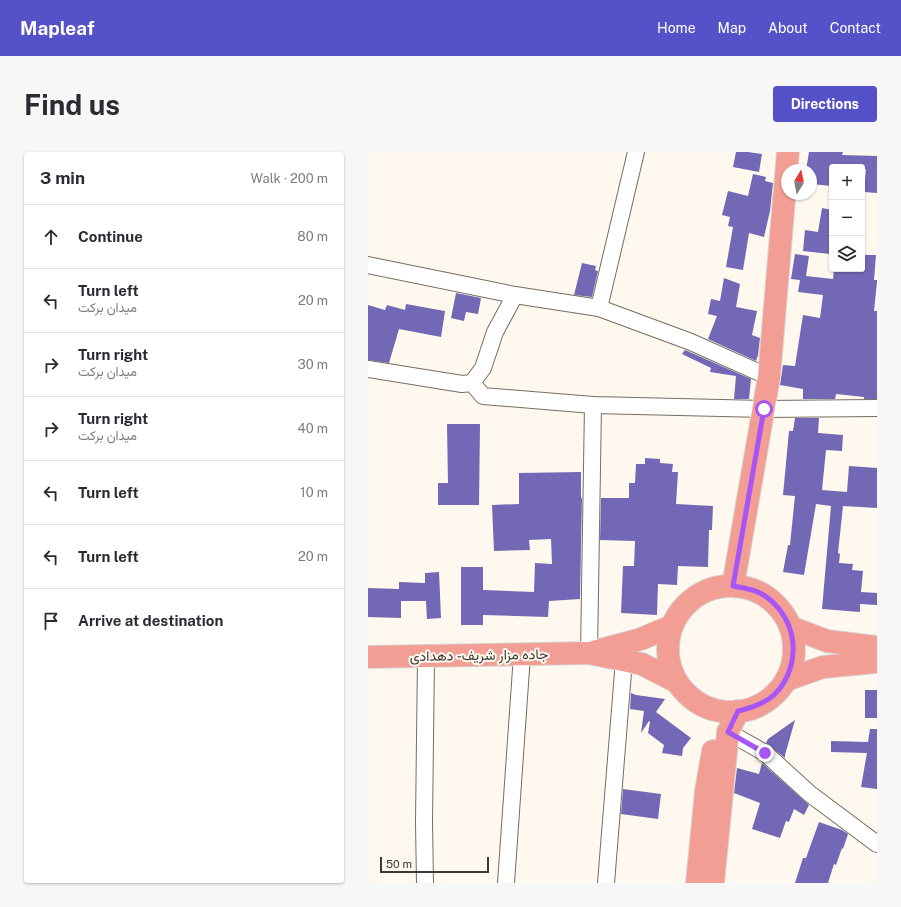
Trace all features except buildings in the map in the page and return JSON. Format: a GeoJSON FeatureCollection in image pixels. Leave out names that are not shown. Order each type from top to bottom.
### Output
{"type":"FeatureCollection","features":[{"type":"Feature","properties":{"kind":"main road"},"geometry":{"type":"LineString","coordinates":[[733,586],[769,377],[788,152]]}},
{"type":"Feature","properties":{"kind":"main road"},"geometry":{"type":"LineString","coordinates":[[733,586],[748,588],[773,602],[783,614],[790,627],[794,654],[786,680],[773,695],[757,706],[728,711],[702,705],[688,695],[677,682],[671,669],[668,654],[668,640],[672,626],[683,607],[691,600],[711,589],[733,586]]}},
{"type":"Feature","properties":{"kind":"main road"},"geometry":{"type":"LineString","coordinates":[[589,653],[641,639],[672,626]]}},
{"type":"Feature","properties":{"kind":"main road"},"geometry":{"type":"LineString","coordinates":[[790,627],[827,641],[877,647]]}},
{"type":"Feature","properties":{"kind":"main road"},"geometry":{"type":"LineString","coordinates":[[589,653],[642,664],[677,682]]}},
{"type":"Feature","properties":{"kind":"main road","name":"جاده مزار شریف - دهدادی"},"geometry":{"type":"LineString","coordinates":[[368,657],[589,653]]}},
{"type":"Feature","properties":{"kind":"main road"},"geometry":{"type":"LineString","coordinates":[[786,680],[823,667],[877,662]]}},
{"type":"Feature","properties":{"kind":"main road"},"geometry":{"type":"LineString","coordinates":[[713,883],[728,732],[728,711]]}},
{"type":"Feature","properties":{"kind":"main road"},"geometry":{"type":"LineString","coordinates":[[697,883],[706,790],[728,711]]}},
{"type":"Feature","properties":{"kind":"street"},"geometry":{"type":"LineString","coordinates":[[599,308],[636,152]]}},
{"type":"Feature","properties":{"kind":"street"},"geometry":{"type":"LineString","coordinates":[[368,265],[515,295],[599,308],[691,342],[769,377]]}},
{"type":"Feature","properties":{"kind":"street"},"geometry":{"type":"LineString","coordinates":[[368,369],[462,384],[472,383],[483,368],[494,332],[515,295]]}},
{"type":"Feature","properties":{"kind":"street"},"geometry":{"type":"LineString","coordinates":[[472,383],[483,396],[593,405],[764,409],[877,408]]}},
{"type":"Feature","properties":{"kind":"street"},"geometry":{"type":"LineString","coordinates":[[589,653],[593,405]]}},
{"type":"Feature","properties":{"kind":"street"},"geometry":{"type":"LineString","coordinates":[[506,883],[522,655]]}},
{"type":"Feature","properties":{"kind":"street"},"geometry":{"type":"LineString","coordinates":[[425,883],[424,822],[426,657]]}},
{"type":"Feature","properties":{"kind":"street"},"geometry":{"type":"LineString","coordinates":[[606,883],[624,660]]}},
{"type":"Feature","properties":{"kind":"street"},"geometry":{"type":"LineString","coordinates":[[728,732],[765,753],[810,794],[877,844]]}},
{"type":"Feature","properties":{"kind":"route"},"geometry":{"type":"LineString","coordinates":[[764,409],[733,586],[748,588],[773,602],[783,614],[790,627],[794,654],[786,680],[773,695],[757,706],[738,711],[728,732],[743,742],[765,753]]}}]}
